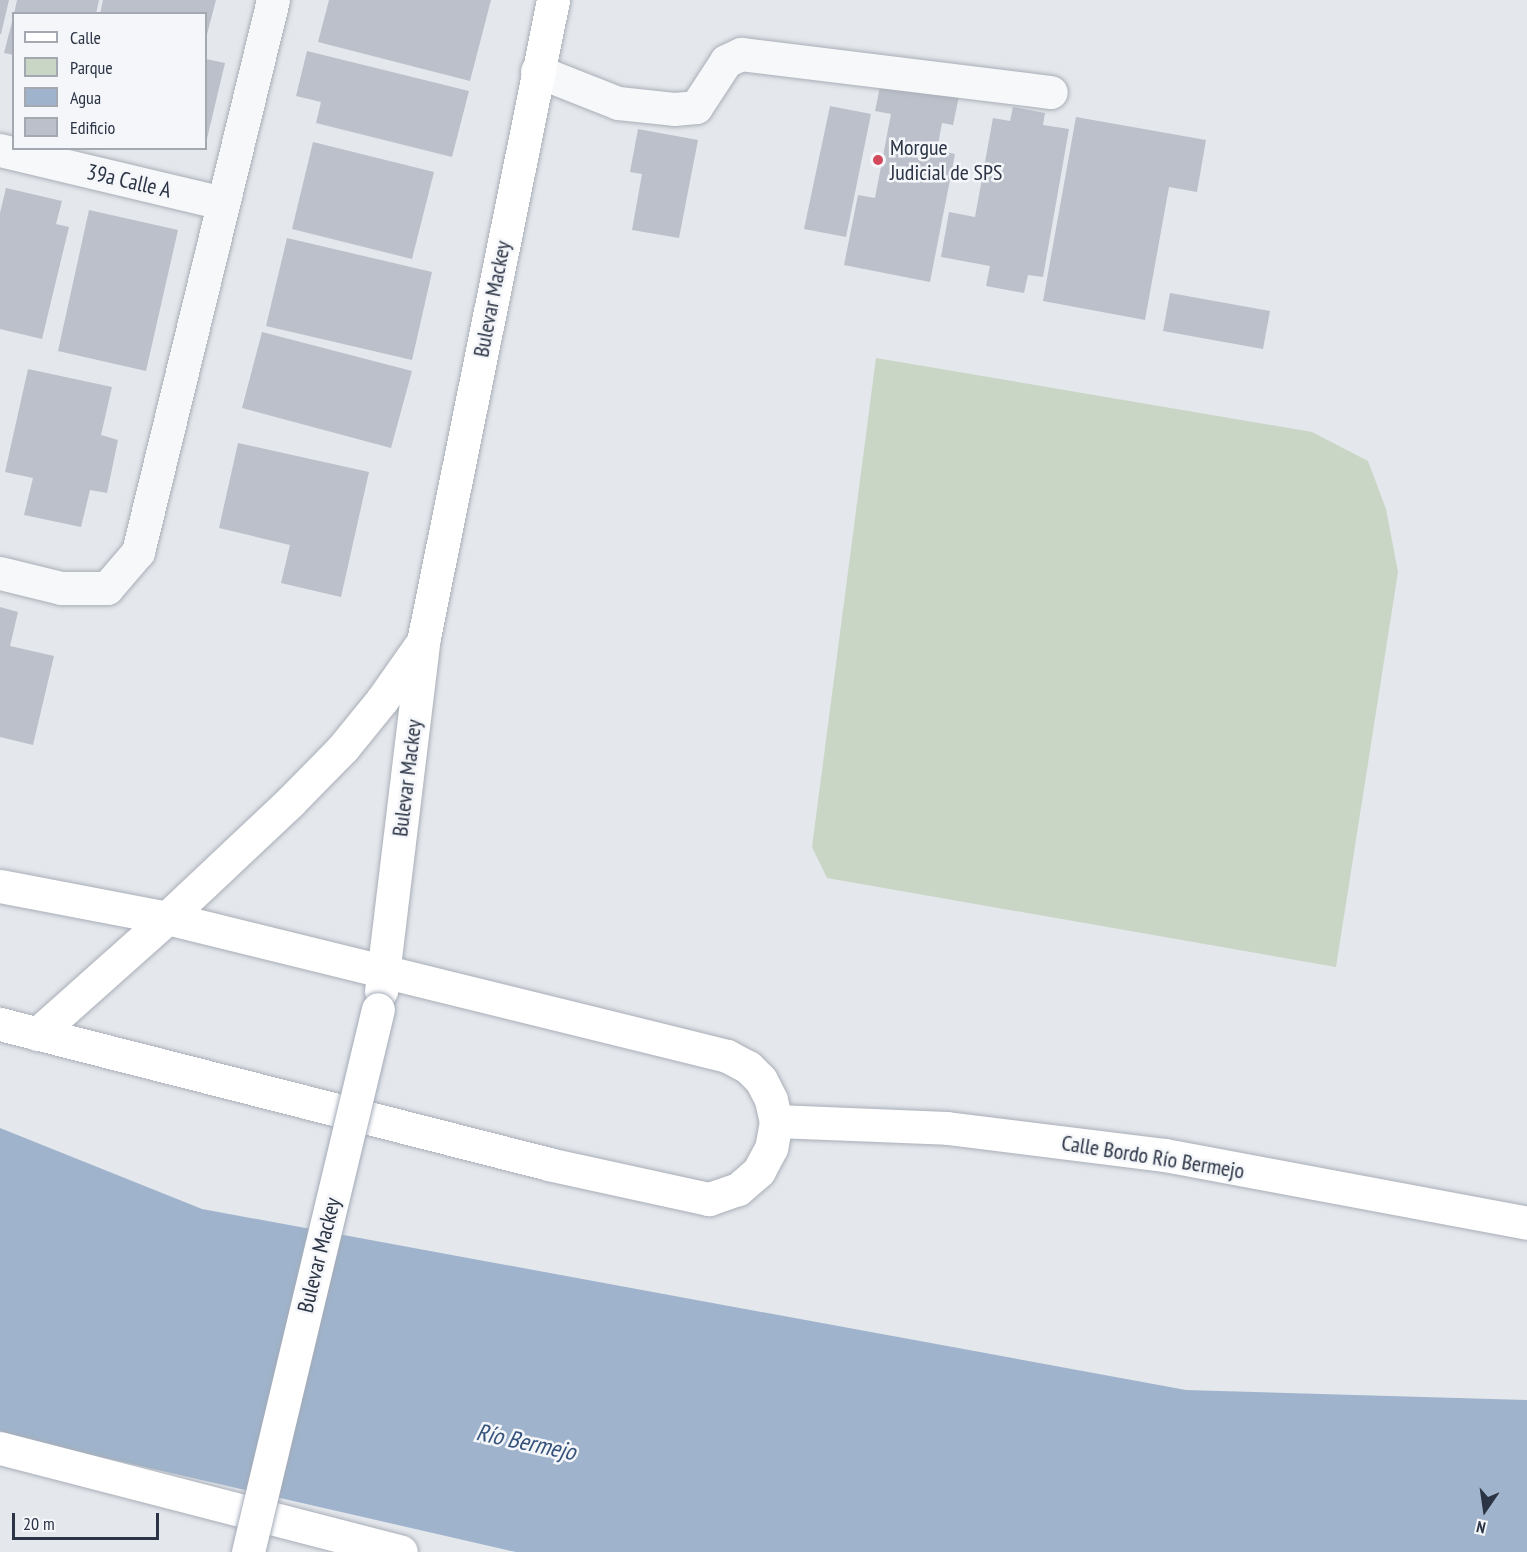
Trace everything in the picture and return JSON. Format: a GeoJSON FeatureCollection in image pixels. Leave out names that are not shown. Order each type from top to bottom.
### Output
{"type":"FeatureCollection","features":[{"type":"Feature","properties":{"kind":"main road","name":"Bulevar Mackey"},"geometry":{"type":"LineString","coordinates":[[248,1552],[378,1009],[423,642],[553,0]]}},
{"type":"Feature","properties":{"kind":"main road"},"geometry":{"type":"LineString","coordinates":[[37,1034],[167,918],[343,748],[382,700],[423,642]]}},
{"type":"Feature","properties":{"kind":"main road"},"geometry":{"type":"LineString","coordinates":[[0,886],[167,918],[727,1056],[748,1067],[761,1080],[771,1100],[776,1121],[771,1148],[759,1171],[738,1189],[709,1199],[549,1164],[0,1024]]}},
{"type":"Feature","properties":{"kind":"main road","name":"Calle Bordo Río Bermejo"},"geometry":{"type":"LineString","coordinates":[[776,1121],[947,1128],[1165,1155],[1527,1223]]}},
{"type":"Feature","properties":{"kind":"main road"},"geometry":{"type":"LineString","coordinates":[[0,1448],[401,1552]]}},
{"type":"Feature","properties":{"kind":"street"},"geometry":{"type":"LineString","coordinates":[[0,573],[61,588],[107,588],[138,552],[273,0]]}},
{"type":"Feature","properties":{"kind":"street"},"geometry":{"type":"LineString","coordinates":[[537,71],[618,102],[674,109],[696,107],[726,61],[741,54],[1051,92]]}},
{"type":"Feature","properties":{"kind":"street","name":"39a Calle A"},"geometry":{"type":"LineString","coordinates":[[0,150],[223,203]]}},
{"type":"Feature","properties":{"kind":"green space"},"geometry":{"type":"Polygon","coordinates":[[[876,358],[1312,432],[1368,461],[1386,509],[1398,572],[1336,967],[827,878],[812,847],[876,358]]]}},
{"type":"Feature","properties":{"kind":"water","name":"Río Bermejo"},"geometry":{"type":"Polygon","coordinates":[[[0,1128],[202,1209],[1186,1390],[1527,1400],[1527,1552],[516,1552],[0,1434],[0,1128]]]}},
{"type":"Feature","properties":{"kind":"building"},"geometry":{"type":"Polygon","coordinates":[[[0,0],[9,0],[1,34],[0,34],[0,0]]]}},
{"type":"Feature","properties":{"kind":"building"},"geometry":{"type":"Polygon","coordinates":[[[17,0],[99,0],[96,12],[14,12],[17,0]]]}},
{"type":"Feature","properties":{"kind":"building"},"geometry":{"type":"Polygon","coordinates":[[[103,0],[216,0],[207,34],[207,12],[100,12],[103,0]]]}},
{"type":"Feature","properties":{"kind":"building"},"geometry":{"type":"Polygon","coordinates":[[[329,0],[491,0],[470,81],[318,42],[329,0]]]}},
{"type":"Feature","properties":{"kind":"building"},"geometry":{"type":"Polygon","coordinates":[[[12,22],[12,55],[4,53],[12,22]]]}},
{"type":"Feature","properties":{"kind":"building"},"geometry":{"type":"Polygon","coordinates":[[[307,51],[469,91],[452,157],[316,123],[321,102],[296,96],[307,51]]]}},
{"type":"Feature","properties":{"kind":"building"},"geometry":{"type":"Polygon","coordinates":[[[207,59],[225,63],[207,139],[207,59]]]}},
{"type":"Feature","properties":{"kind":"building"},"geometry":{"type":"Polygon","coordinates":[[[881,82],[959,96],[953,125],[942,123],[937,150],[955,154],[930,282],[844,265],[858,195],[875,198],[891,114],[875,111],[881,82]]]}},
{"type":"Feature","properties":{"kind":"building"},"geometry":{"type":"Polygon","coordinates":[[[830,106],[871,114],[846,237],[804,229],[830,106]]]}},
{"type":"Feature","properties":{"kind":"building"},"geometry":{"type":"Polygon","coordinates":[[[1013,107],[1045,113],[1043,125],[1069,129],[1043,277],[1028,275],[1024,293],[986,286],[990,266],[941,257],[949,212],[975,217],[993,118],[1010,121],[1013,107]]]}},
{"type":"Feature","properties":{"kind":"building"},"geometry":{"type":"Polygon","coordinates":[[[1076,117],[1206,140],[1197,192],[1169,187],[1145,320],[1043,301],[1076,117]]]}},
{"type":"Feature","properties":{"kind":"building"},"geometry":{"type":"Polygon","coordinates":[[[638,129],[698,140],[679,238],[632,230],[642,174],[630,172],[638,129]]]}},
{"type":"Feature","properties":{"kind":"building"},"geometry":{"type":"Polygon","coordinates":[[[313,142],[434,172],[412,259],[292,229],[313,142]]]}},
{"type":"Feature","properties":{"kind":"building"},"geometry":{"type":"Polygon","coordinates":[[[6,188],[62,201],[56,224],[69,227],[42,339],[0,329],[0,213],[6,188]]]}},
{"type":"Feature","properties":{"kind":"building"},"geometry":{"type":"Polygon","coordinates":[[[89,210],[178,230],[146,371],[58,351],[89,210]]]}},
{"type":"Feature","properties":{"kind":"building"},"geometry":{"type":"Polygon","coordinates":[[[287,238],[432,272],[412,360],[266,326],[287,238]]]}},
{"type":"Feature","properties":{"kind":"building"},"geometry":{"type":"Polygon","coordinates":[[[1170,293],[1270,311],[1263,349],[1163,331],[1170,293]]]}},
{"type":"Feature","properties":{"kind":"building"},"geometry":{"type":"Polygon","coordinates":[[[262,332],[412,371],[391,448],[242,408],[262,332]]]}},
{"type":"Feature","properties":{"kind":"building"},"geometry":{"type":"Polygon","coordinates":[[[28,369],[112,387],[101,435],[118,440],[107,493],[90,490],[81,527],[24,515],[33,478],[5,472],[28,369]]]}},
{"type":"Feature","properties":{"kind":"building"},"geometry":{"type":"Polygon","coordinates":[[[238,443],[369,472],[341,597],[281,583],[290,545],[219,528],[238,443]]]}},
{"type":"Feature","properties":{"kind":"building"},"geometry":{"type":"Polygon","coordinates":[[[0,607],[18,612],[10,646],[54,656],[33,745],[0,737],[0,607]]]}},
{"type":"Feature","properties":{"kind":"place","name":"Morgue Judicial de SPS"},"geometry":{"type":"Point","coordinates":[878,160]}}]}
